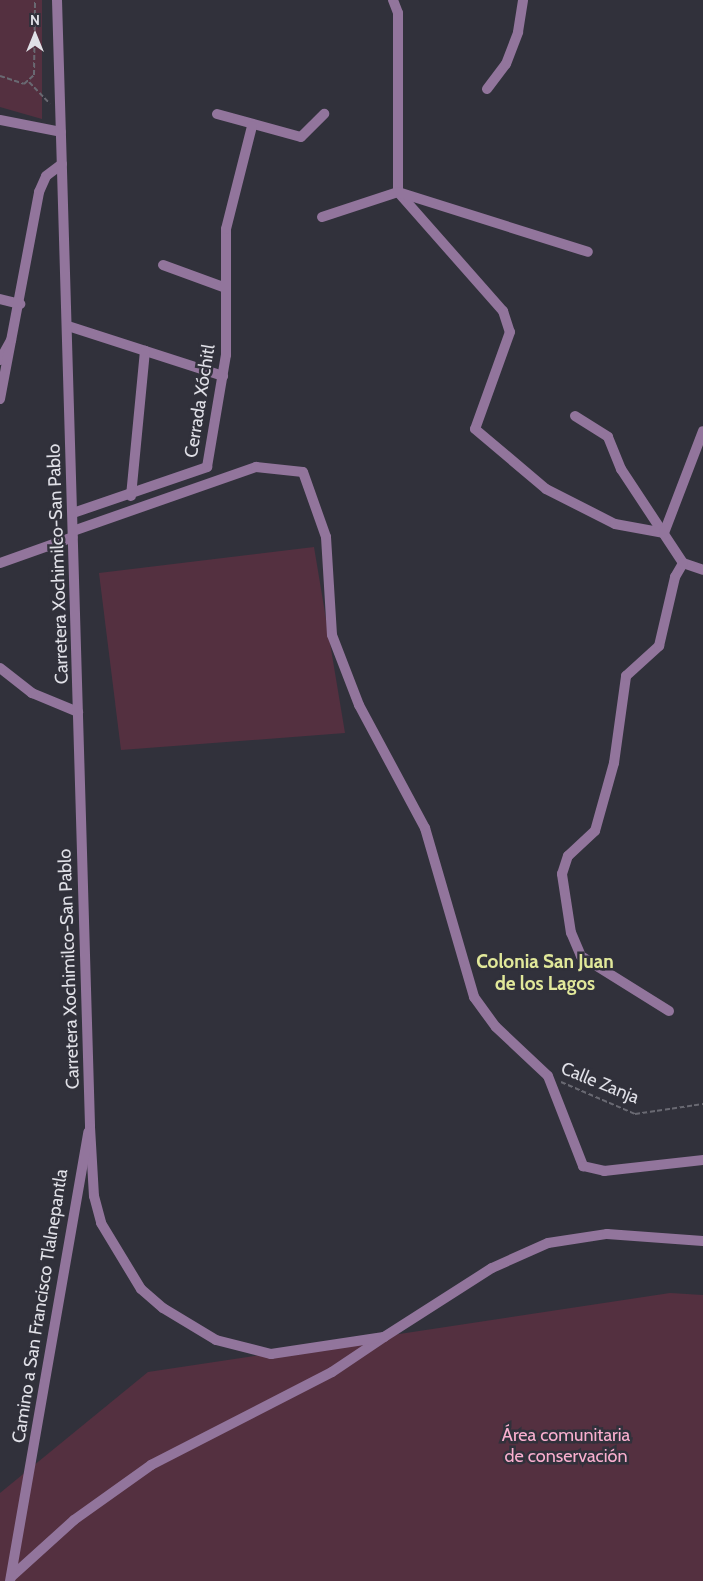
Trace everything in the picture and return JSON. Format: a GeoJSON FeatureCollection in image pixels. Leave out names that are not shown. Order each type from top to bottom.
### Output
{"type":"FeatureCollection","features":[{"type":"Feature","properties":{"kind":"street","name":"Carretera Xochimilco-San Pablo"},"geometry":{"type":"LineString","coordinates":[[58,0],[90,1127],[94,1196],[101,1223],[141,1289],[163,1308],[216,1340],[271,1354],[384,1337]]}},
{"type":"Feature","properties":{"kind":"street"},"geometry":{"type":"LineString","coordinates":[[394,0],[398,13],[398,192],[503,311],[508,338],[477,420],[479,435],[546,490],[615,524],[664,533]]}},
{"type":"Feature","properties":{"kind":"street"},"geometry":{"type":"LineString","coordinates":[[487,89],[509,56],[524,0]]}},
{"type":"Feature","properties":{"kind":"street"},"geometry":{"type":"LineString","coordinates":[[217,114],[252,126],[301,137],[324,114]]}},
{"type":"Feature","properties":{"kind":"street"},"geometry":{"type":"LineString","coordinates":[[0,120],[61,132]]}},
{"type":"Feature","properties":{"kind":"street","name":"Cerrada Xóchitl"},"geometry":{"type":"LineString","coordinates":[[72,513],[131,496],[207,467],[224,376],[226,229],[252,126]]}},
{"type":"Feature","properties":{"kind":"street"},"geometry":{"type":"LineString","coordinates":[[0,399],[15,332],[42,183],[62,164]]}},
{"type":"Feature","properties":{"kind":"street"},"geometry":{"type":"LineString","coordinates":[[322,217],[398,192],[588,252]]}},
{"type":"Feature","properties":{"kind":"street"},"geometry":{"type":"LineString","coordinates":[[163,265],[226,288]]}},
{"type":"Feature","properties":{"kind":"street"},"geometry":{"type":"LineString","coordinates":[[0,299],[20,304]]}},
{"type":"Feature","properties":{"kind":"street"},"geometry":{"type":"LineString","coordinates":[[68,326],[224,376]]}},
{"type":"Feature","properties":{"kind":"street"},"geometry":{"type":"LineString","coordinates":[[0,360],[15,332]]}},
{"type":"Feature","properties":{"kind":"street"},"geometry":{"type":"LineString","coordinates":[[131,496],[144,351]]}},
{"type":"Feature","properties":{"kind":"street"},"geometry":{"type":"LineString","coordinates":[[575,416],[608,437],[621,469],[683,563],[703,570]]}},
{"type":"Feature","properties":{"kind":"street"},"geometry":{"type":"LineString","coordinates":[[664,533],[703,431]]}},
{"type":"Feature","properties":{"kind":"street"},"geometry":{"type":"LineString","coordinates":[[0,563],[73,534],[256,467],[288,468],[305,476],[330,560],[328,608],[335,643],[359,705],[419,813],[474,997],[496,1028],[548,1076],[584,1166],[604,1171],[703,1160]]}},
{"type":"Feature","properties":{"kind":"street"},"geometry":{"type":"LineString","coordinates":[[669,1011],[581,956],[572,940],[562,874],[568,856],[595,832],[614,763],[626,676],[659,646],[671,611],[675,577],[683,563]]}},
{"type":"Feature","properties":{"kind":"street"},"geometry":{"type":"LineString","coordinates":[[0,668],[32,693],[78,712]]}},
{"type":"Feature","properties":{"kind":"street","name":"Camino a San Francisco Tlalnepantla"},"geometry":{"type":"LineString","coordinates":[[10,1579],[81,1156],[90,1127]]}},
{"type":"Feature","properties":{"kind":"street"},"geometry":{"type":"LineString","coordinates":[[10,1579],[74,1520],[151,1465],[332,1372],[492,1268],[548,1244],[607,1234],[701,1240]]}},
{"type":"Feature","properties":{"kind":"path"},"geometry":{"type":"LineString","coordinates":[[29,82],[36,64],[35,0]]}},
{"type":"Feature","properties":{"kind":"path"},"geometry":{"type":"LineString","coordinates":[[0,76],[29,82],[49,103],[60,107]]}},
{"type":"Feature","properties":{"kind":"path","name":"Calle Zanja"},"geometry":{"type":"LineString","coordinates":[[548,1076],[635,1114],[703,1104]]}},
{"type":"Feature","properties":{"kind":"green space"},"geometry":{"type":"Polygon","coordinates":[[[0,0],[42,0],[42,119],[0,107],[0,0]]]}},
{"type":"Feature","properties":{"kind":"green space"},"geometry":{"type":"Polygon","coordinates":[[[314,547],[345,733],[121,750],[99,573],[314,547]]]}},
{"type":"Feature","properties":{"kind":"green space","name":"Área comunitaria de conservación"},"geometry":{"type":"Polygon","coordinates":[[[670,1293],[703,1295],[703,1581],[0,1581],[0,1493],[148,1372],[670,1293]]]}},
{"type":"Feature","properties":{"kind":"district","name":"Colonia San Juan de los Lagos"},"geometry":{"type":"Point","coordinates":[545,973]}}]}
